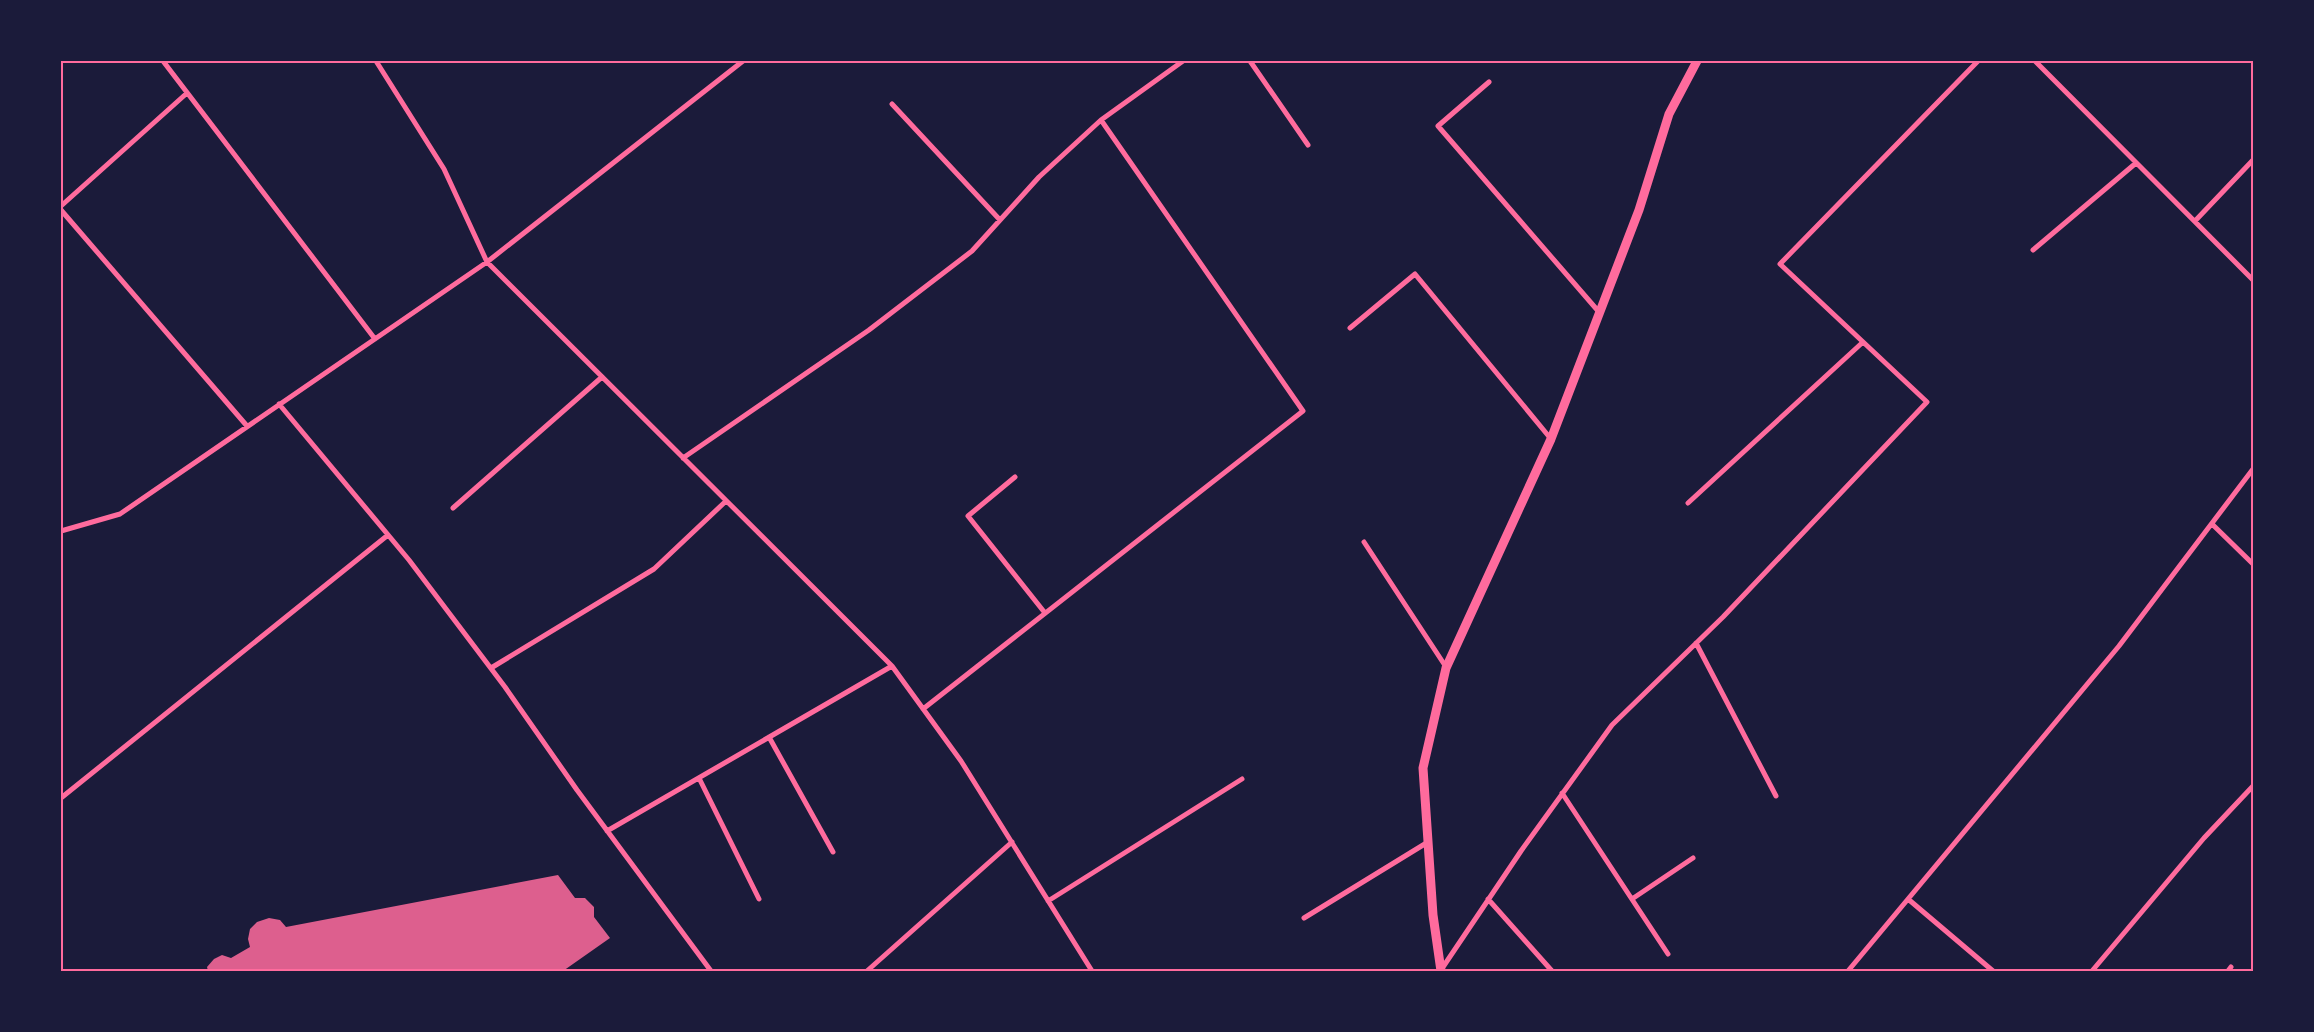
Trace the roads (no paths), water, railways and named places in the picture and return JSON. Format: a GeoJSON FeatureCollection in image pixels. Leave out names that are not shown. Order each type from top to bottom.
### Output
{"type":"FeatureCollection","features":[{"type":"Feature","properties":{"kind":"street"},"geometry":{"type":"LineString","coordinates":[[163,61],[375,339]]}},
{"type":"Feature","properties":{"kind":"street"},"geometry":{"type":"LineString","coordinates":[[376,61],[444,169],[487,262],[892,666],[960,761],[1092,971]]}},
{"type":"Feature","properties":{"kind":"street"},"geometry":{"type":"LineString","coordinates":[[61,531],[120,514],[487,262],[743,61]]}},
{"type":"Feature","properties":{"kind":"street"},"geometry":{"type":"LineString","coordinates":[[683,458],[869,330],[972,251],[1038,177],[1101,120],[1183,61]]}},
{"type":"Feature","properties":{"kind":"street"},"geometry":{"type":"LineString","coordinates":[[1250,61],[1308,145]]}},
{"type":"Feature","properties":{"kind":"street"},"geometry":{"type":"LineString","coordinates":[[1441,971],[1433,915],[1423,768],[1446,668],[1551,439],[1639,210],[1669,114],[1697,61]]}},
{"type":"Feature","properties":{"kind":"street"},"geometry":{"type":"LineString","coordinates":[[1441,971],[1488,899],[1612,725],[1696,643],[1927,402],[1780,264],[1978,61]]}},
{"type":"Feature","properties":{"kind":"street"},"geometry":{"type":"LineString","coordinates":[[2035,61],[2253,280]]}},
{"type":"Feature","properties":{"kind":"street"},"geometry":{"type":"LineString","coordinates":[[1489,82],[1438,126],[1600,312]]}},
{"type":"Feature","properties":{"kind":"street"},"geometry":{"type":"LineString","coordinates":[[187,93],[61,208],[247,426]]}},
{"type":"Feature","properties":{"kind":"street"},"geometry":{"type":"LineString","coordinates":[[892,104],[1000,220]]}},
{"type":"Feature","properties":{"kind":"street"},"geometry":{"type":"LineString","coordinates":[[923,709],[1303,411],[1101,120]]}},
{"type":"Feature","properties":{"kind":"street"},"geometry":{"type":"LineString","coordinates":[[2194,221],[2253,160]]}},
{"type":"Feature","properties":{"kind":"street"},"geometry":{"type":"LineString","coordinates":[[2034,250],[2136,163]]}},
{"type":"Feature","properties":{"kind":"street"},"geometry":{"type":"LineString","coordinates":[[1350,328],[1415,274],[1551,439]]}},
{"type":"Feature","properties":{"kind":"street"},"geometry":{"type":"LineString","coordinates":[[1688,503],[1863,342]]}},
{"type":"Feature","properties":{"kind":"street"},"geometry":{"type":"LineString","coordinates":[[453,508],[602,377]]}},
{"type":"Feature","properties":{"kind":"street"},"geometry":{"type":"LineString","coordinates":[[279,404],[388,535],[491,668],[607,831],[712,971]]}},
{"type":"Feature","properties":{"kind":"street"},"geometry":{"type":"LineString","coordinates":[[1848,971],[2119,646],[2253,469]]}},
{"type":"Feature","properties":{"kind":"street"},"geometry":{"type":"LineString","coordinates":[[1015,477],[968,516],[1045,613]]}},
{"type":"Feature","properties":{"kind":"street"},"geometry":{"type":"LineString","coordinates":[[491,668],[654,569],[726,501]]}},
{"type":"Feature","properties":{"kind":"street"},"geometry":{"type":"LineString","coordinates":[[2212,524],[2253,564]]}},
{"type":"Feature","properties":{"kind":"street"},"geometry":{"type":"LineString","coordinates":[[61,798],[388,535]]}},
{"type":"Feature","properties":{"kind":"street"},"geometry":{"type":"LineString","coordinates":[[1364,542],[1446,668]]}},
{"type":"Feature","properties":{"kind":"street"},"geometry":{"type":"LineString","coordinates":[[1696,643],[1776,796]]}},
{"type":"Feature","properties":{"kind":"street"},"geometry":{"type":"LineString","coordinates":[[607,831],[892,666]]}},
{"type":"Feature","properties":{"kind":"street"},"geometry":{"type":"LineString","coordinates":[[770,737],[834,852]]}},
{"type":"Feature","properties":{"kind":"street"},"geometry":{"type":"LineString","coordinates":[[699,778],[759,899]]}},
{"type":"Feature","properties":{"kind":"street"},"geometry":{"type":"LineString","coordinates":[[1048,901],[1242,780]]}},
{"type":"Feature","properties":{"kind":"street"},"geometry":{"type":"LineString","coordinates":[[2092,971],[2204,838],[2253,786]]}},
{"type":"Feature","properties":{"kind":"street"},"geometry":{"type":"LineString","coordinates":[[1562,793],[1668,954]]}},
{"type":"Feature","properties":{"kind":"street"},"geometry":{"type":"LineString","coordinates":[[868,971],[1012,842]]}},
{"type":"Feature","properties":{"kind":"street"},"geometry":{"type":"LineString","coordinates":[[1304,918],[1428,842]]}},
{"type":"Feature","properties":{"kind":"street"},"geometry":{"type":"LineString","coordinates":[[1632,899],[1693,858]]}},
{"type":"Feature","properties":{"kind":"street"},"geometry":{"type":"LineString","coordinates":[[1488,899],[1552,971]]}},
{"type":"Feature","properties":{"kind":"street"},"geometry":{"type":"LineString","coordinates":[[1908,899],[1993,971]]}}]}
